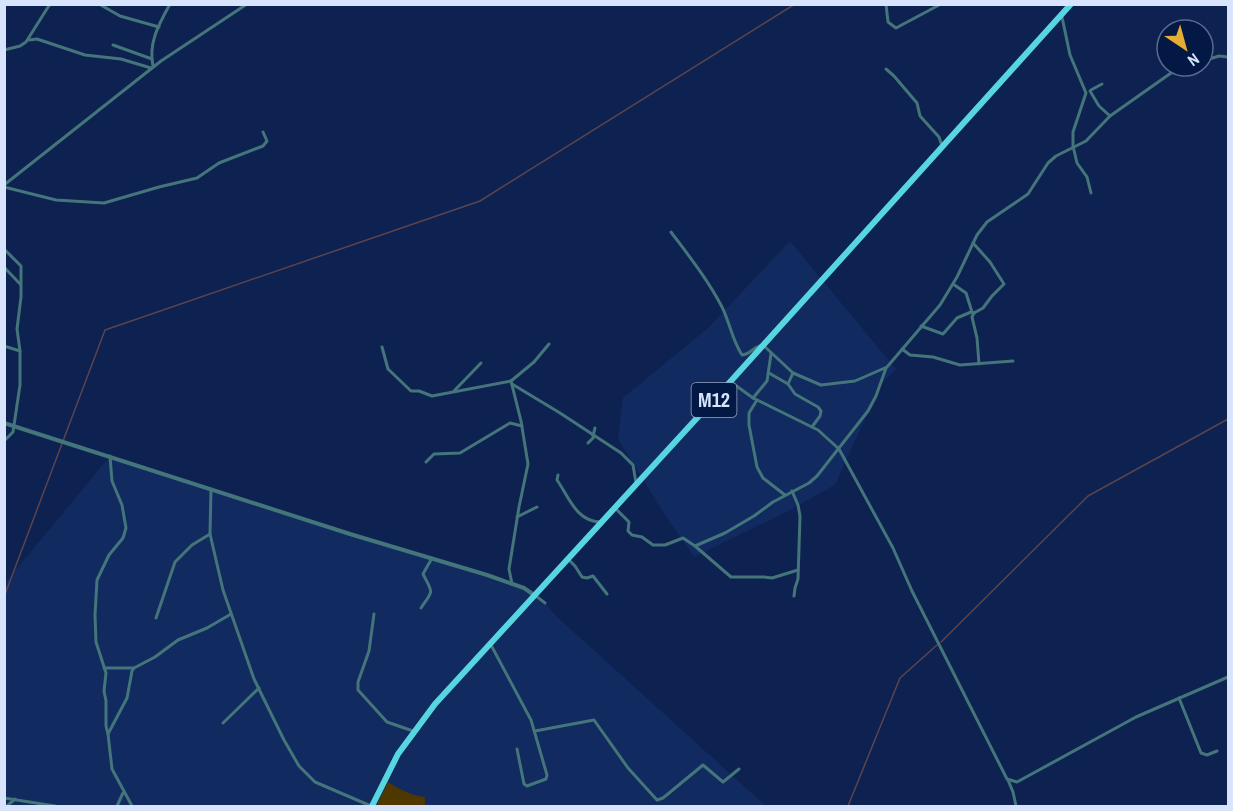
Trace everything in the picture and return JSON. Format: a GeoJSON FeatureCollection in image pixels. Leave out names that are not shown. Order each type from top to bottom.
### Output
{"type":"FeatureCollection","features":[{"type":"Feature","properties":{"kind":"highway","name":"M12"},"geometry":{"type":"LineString","coordinates":[[372,807],[386,775],[413,731],[435,704],[730,382],[1071,4]]}},
{"type":"Feature","properties":{"kind":"street"},"geometry":{"type":"LineString","coordinates":[[4,50],[20,46],[29,40],[50,4]]}},
{"type":"Feature","properties":{"kind":"street"},"geometry":{"type":"LineString","coordinates":[[99,4],[120,16],[159,27]]}},
{"type":"Feature","properties":{"kind":"street"},"geometry":{"type":"LineString","coordinates":[[152,67],[152,42],[170,4]]}},
{"type":"Feature","properties":{"kind":"street"},"geometry":{"type":"LineString","coordinates":[[4,186],[152,67],[247,4]]}},
{"type":"Feature","properties":{"kind":"street"},"geometry":{"type":"LineString","coordinates":[[886,4],[888,22],[896,28],[941,4]]}},
{"type":"Feature","properties":{"kind":"street"},"geometry":{"type":"LineString","coordinates":[[1061,14],[1070,55],[1088,92],[1110,116]]}},
{"type":"Feature","properties":{"kind":"street"},"geometry":{"type":"LineString","coordinates":[[29,40],[38,39],[85,55],[152,67]]}},
{"type":"Feature","properties":{"kind":"street"},"geometry":{"type":"LineString","coordinates":[[113,45],[152,59]]}},
{"type":"Feature","properties":{"kind":"street"},"geometry":{"type":"LineString","coordinates":[[886,69],[917,103],[921,116],[939,137],[942,146]]}},
{"type":"Feature","properties":{"kind":"street"},"geometry":{"type":"LineString","coordinates":[[695,546],[725,533],[817,476],[874,402],[887,367],[940,305],[981,230],[995,215],[1028,194],[1048,163],[1056,156],[1086,141],[1110,116],[1164,78]]}},
{"type":"Feature","properties":{"kind":"street"},"geometry":{"type":"LineString","coordinates":[[1091,193],[1087,177],[1077,163],[1073,132],[1088,92],[1102,84]]}},
{"type":"Feature","properties":{"kind":"street"},"geometry":{"type":"LineString","coordinates":[[4,186],[56,200],[104,203],[159,186],[197,178],[214,166],[263,146],[267,141],[263,132]]}},
{"type":"Feature","properties":{"kind":"street"},"geometry":{"type":"LineString","coordinates":[[671,231],[716,295],[742,355],[763,345],[793,373],[826,385],[855,381],[887,367]]}},
{"type":"Feature","properties":{"kind":"street"},"geometry":{"type":"LineString","coordinates":[[921,326],[943,334],[957,318],[984,308],[1004,284],[990,262],[973,243]]}},
{"type":"Feature","properties":{"kind":"street"},"geometry":{"type":"LineString","coordinates":[[4,249],[21,266],[18,328],[21,351],[20,386],[13,432],[4,441]]}},
{"type":"Feature","properties":{"kind":"street"},"geometry":{"type":"LineString","coordinates":[[4,267],[21,286]]}},
{"type":"Feature","properties":{"kind":"street"},"geometry":{"type":"LineString","coordinates":[[953,284],[966,294],[973,313],[972,320],[977,338],[979,364]]}},
{"type":"Feature","properties":{"kind":"street"},"geometry":{"type":"LineString","coordinates":[[382,347],[388,369],[411,391],[419,391],[432,396],[512,383],[549,344]]}},
{"type":"Feature","properties":{"kind":"street"},"geometry":{"type":"LineString","coordinates":[[4,346],[21,351]]}},
{"type":"Feature","properties":{"kind":"street"},"geometry":{"type":"LineString","coordinates":[[902,349],[910,355],[933,357],[960,365],[1013,361]]}},
{"type":"Feature","properties":{"kind":"street"},"geometry":{"type":"LineString","coordinates":[[771,354],[767,381],[749,413],[749,425],[757,467],[763,478],[784,495]]}},
{"type":"Feature","properties":{"kind":"street"},"geometry":{"type":"LineString","coordinates":[[453,392],[481,363]]}},
{"type":"Feature","properties":{"kind":"street"},"geometry":{"type":"LineString","coordinates":[[769,373],[788,384],[795,394],[818,407],[821,411],[820,416],[812,427]]}},
{"type":"Feature","properties":{"kind":"street"},"geometry":{"type":"LineString","coordinates":[[788,384],[793,373]]}},
{"type":"Feature","properties":{"kind":"street"},"geometry":{"type":"LineString","coordinates":[[730,382],[755,399],[823,433],[839,449],[892,548],[1007,779],[1016,807]]}},
{"type":"Feature","properties":{"kind":"street"},"geometry":{"type":"LineString","coordinates":[[512,383],[528,464],[509,569],[512,584]]}},
{"type":"Feature","properties":{"kind":"street"},"geometry":{"type":"LineString","coordinates":[[512,383],[621,453],[633,465],[636,485]]}},
{"type":"Feature","properties":{"kind":"street"},"geometry":{"type":"LineString","coordinates":[[4,423],[512,584],[524,588],[545,603]]}},
{"type":"Feature","properties":{"kind":"street"},"geometry":{"type":"LineString","coordinates":[[426,462],[434,454],[460,453],[510,423],[522,426]]}},
{"type":"Feature","properties":{"kind":"street"},"geometry":{"type":"LineString","coordinates":[[588,443],[594,436],[595,428]]}},
{"type":"Feature","properties":{"kind":"street"},"geometry":{"type":"LineString","coordinates":[[110,456],[112,481],[122,504],[126,528],[123,538],[109,555],[97,580],[96,642],[106,678],[104,691],[106,726],[112,769],[132,807]]}},
{"type":"Feature","properties":{"kind":"street"},"geometry":{"type":"LineString","coordinates":[[558,475],[557,480],[567,499],[591,522],[602,522]]}},
{"type":"Feature","properties":{"kind":"street"},"geometry":{"type":"LineString","coordinates":[[211,489],[210,534],[222,590],[259,688],[292,756],[304,772],[323,787],[372,807]]}},
{"type":"Feature","properties":{"kind":"street"},"geometry":{"type":"LineString","coordinates":[[792,491],[800,511],[798,570],[794,596]]}},
{"type":"Feature","properties":{"kind":"street"},"geometry":{"type":"LineString","coordinates":[[517,517],[537,507]]}},
{"type":"Feature","properties":{"kind":"street"},"geometry":{"type":"LineString","coordinates":[[615,508],[628,522],[629,533],[642,537],[653,545],[665,545],[684,538],[731,577],[772,579],[798,570]]}},
{"type":"Feature","properties":{"kind":"street"},"geometry":{"type":"LineString","coordinates":[[156,618],[164,590],[178,558],[192,544],[210,534]]}},
{"type":"Feature","properties":{"kind":"street"},"geometry":{"type":"LineString","coordinates":[[421,608],[431,593],[431,587],[423,574],[432,558]]}},
{"type":"Feature","properties":{"kind":"street"},"geometry":{"type":"LineString","coordinates":[[568,559],[576,566],[582,577],[593,576],[607,594]]}},
{"type":"Feature","properties":{"kind":"street"},"geometry":{"type":"LineString","coordinates":[[104,668],[134,668],[155,657],[178,640],[207,628],[231,614]]}},
{"type":"Feature","properties":{"kind":"street"},"geometry":{"type":"LineString","coordinates":[[374,614],[369,651],[358,682],[358,690],[387,722],[413,731]]}},
{"type":"Feature","properties":{"kind":"street"},"geometry":{"type":"LineString","coordinates":[[490,643],[526,709],[535,731],[546,778],[527,786],[524,784],[517,749]]}},
{"type":"Feature","properties":{"kind":"street"},"geometry":{"type":"LineString","coordinates":[[108,734],[127,698],[134,668]]}},
{"type":"Feature","properties":{"kind":"street"},"geometry":{"type":"LineString","coordinates":[[1013,792],[1017,782],[1136,717],[1228,676]]}},
{"type":"Feature","properties":{"kind":"street"},"geometry":{"type":"LineString","coordinates":[[223,723],[259,688]]}},
{"type":"Feature","properties":{"kind":"street"},"geometry":{"type":"LineString","coordinates":[[1179,698],[1201,753],[1207,755],[1217,752]]}},
{"type":"Feature","properties":{"kind":"street"},"geometry":{"type":"LineString","coordinates":[[535,731],[594,720],[628,768],[657,800],[663,798],[703,765],[723,782],[739,769]]}},
{"type":"Feature","properties":{"kind":"street"},"geometry":{"type":"LineString","coordinates":[[1007,779],[1017,782]]}},
{"type":"Feature","properties":{"kind":"street"},"geometry":{"type":"LineString","coordinates":[[117,807],[123,792]]}},
{"type":"Feature","properties":{"kind":"street"},"geometry":{"type":"LineString","coordinates":[[4,798],[55,807]]}},
{"type":"Feature","properties":{"kind":"street"},"geometry":{"type":"LineString","coordinates":[[7,807],[15,799]]}},
{"type":"Feature","properties":{"kind":"shaded area"},"geometry":{"type":"Polygon","coordinates":[[[790,241],[896,369],[881,384],[835,485],[790,510],[694,557],[618,439],[623,398],[708,328],[790,241]]]}},
{"type":"Feature","properties":{"kind":"shaded area"},"geometry":{"type":"Polygon","coordinates":[[[110,456],[529,591],[543,605],[545,603],[555,615],[766,806],[5,806],[5,583],[110,456]]]}},
{"type":"Feature","properties":{"kind":"shaded area"},"geometry":{"type":"Polygon","coordinates":[[[388,782],[406,792],[425,797],[425,806],[376,806],[388,782]]]}},
{"type":"Feature","properties":{"kind":"waterway"},"geometry":{"type":"LineString","coordinates":[[4,597],[105,330],[480,201],[795,4]]}},
{"type":"Feature","properties":{"kind":"waterway"},"geometry":{"type":"LineString","coordinates":[[941,642],[1088,496],[1228,419]]}},
{"type":"Feature","properties":{"kind":"waterway"},"geometry":{"type":"LineString","coordinates":[[848,806],[900,678],[937,645]]}}]}
